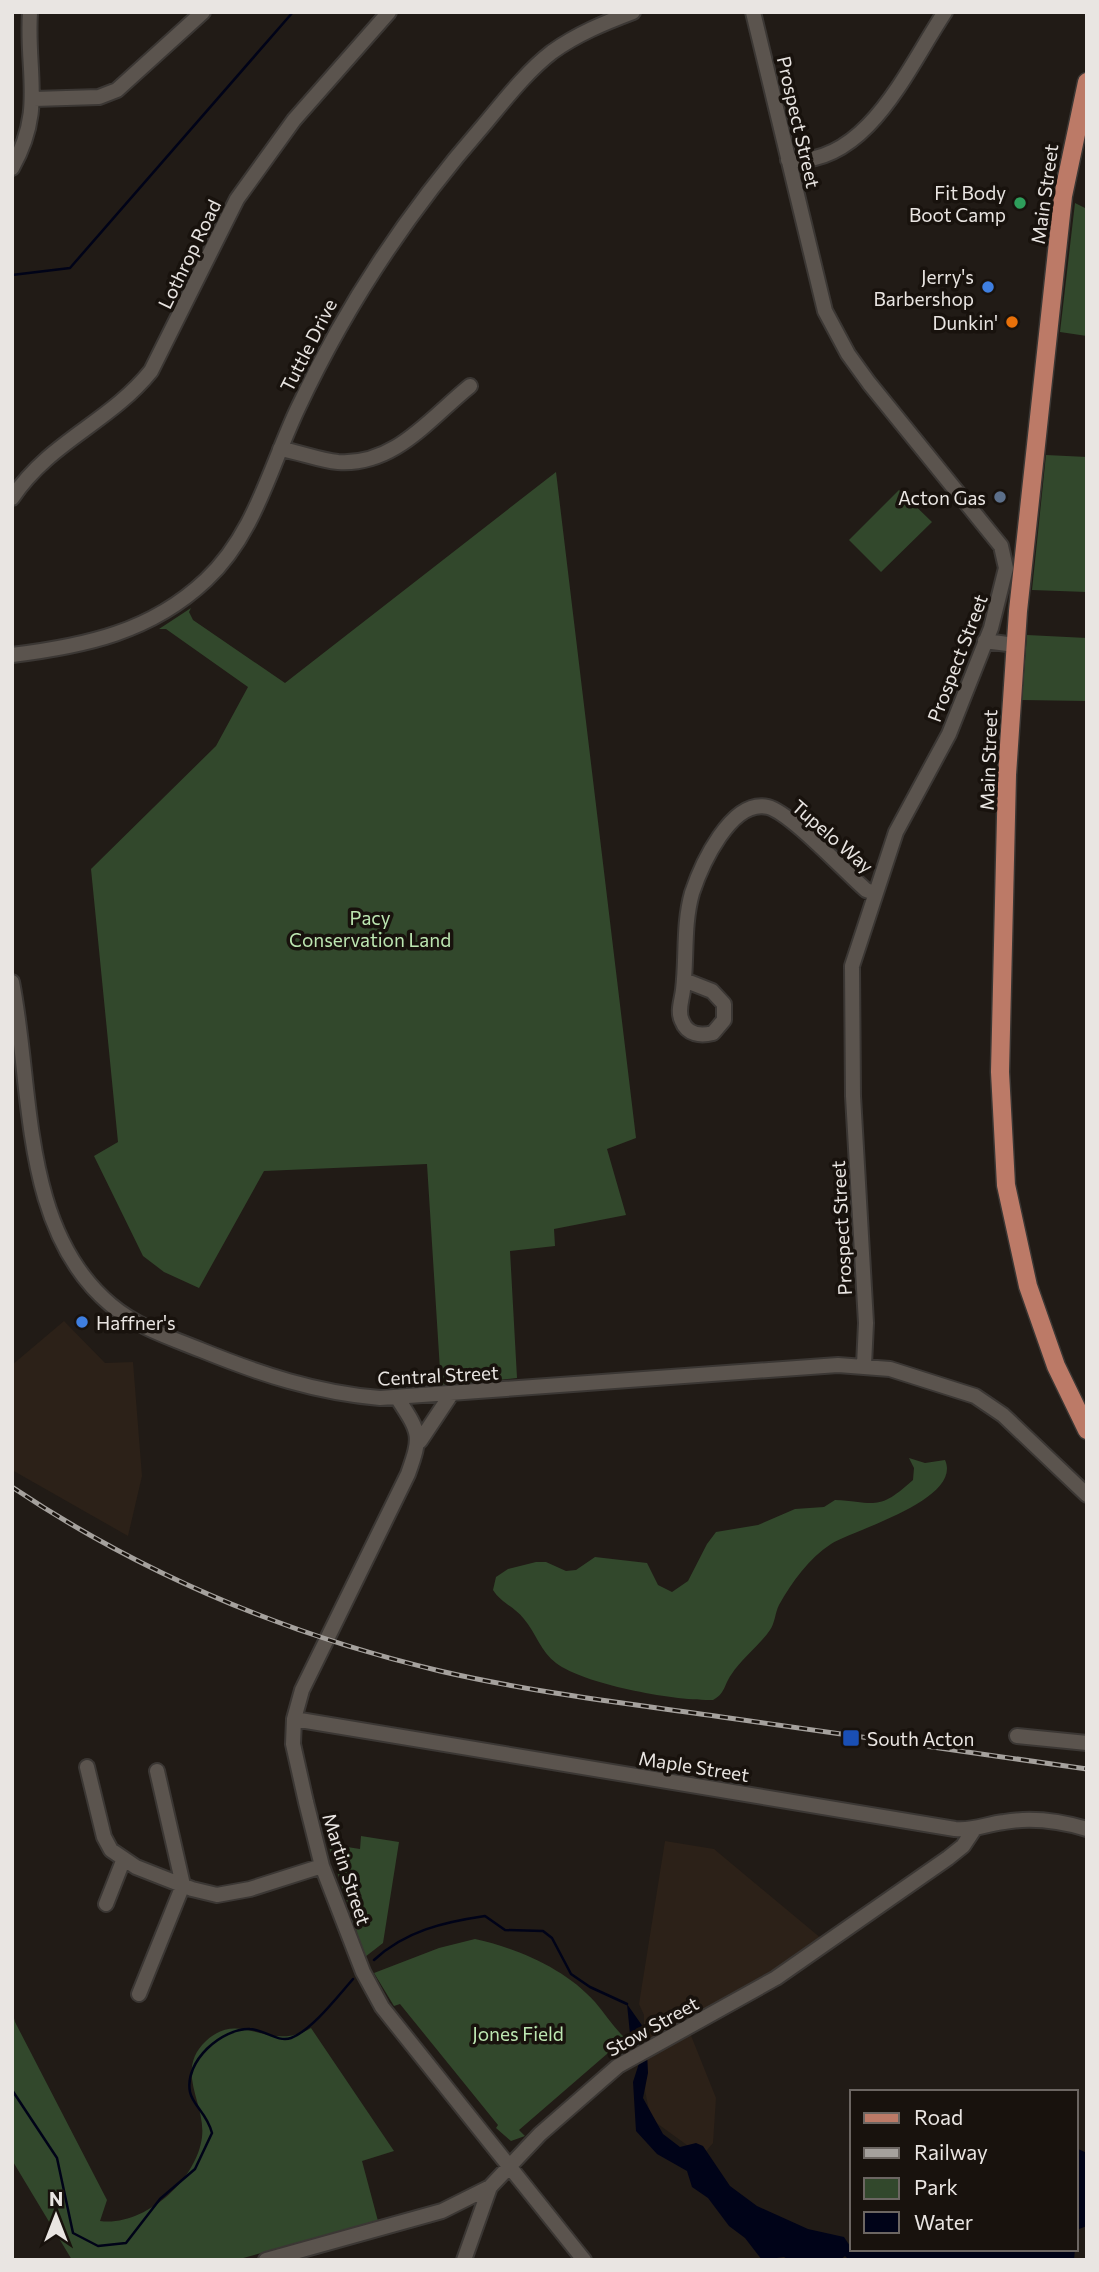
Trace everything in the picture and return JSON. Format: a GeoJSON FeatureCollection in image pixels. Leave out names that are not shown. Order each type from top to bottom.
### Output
{"type":"FeatureCollection","features":[{"type":"Feature","properties":{"kind":"main road","name":"Main Street"},"geometry":{"type":"LineString","coordinates":[[1087,82],[1062,201],[1023,552],[1007,775],[1000,1073],[1002,1151],[1028,1286],[1056,1366],[1087,1430]]}},
{"type":"Feature","properties":{"kind":"street"},"geometry":{"type":"LineString","coordinates":[[12,168],[28,133],[34,99],[28,40],[30,12]]}},
{"type":"Feature","properties":{"kind":"street"},"geometry":{"type":"LineString","coordinates":[[34,99],[99,97],[117,90],[151,64],[203,12]]}},
{"type":"Feature","properties":{"kind":"street","name":"Lothrop Road"},"geometry":{"type":"LineString","coordinates":[[12,498],[44,458],[132,394],[151,371],[237,199],[294,120],[389,12]]}},
{"type":"Feature","properties":{"kind":"street","name":"Tuttle Drive"},"geometry":{"type":"LineString","coordinates":[[12,655],[87,645],[115,635],[167,610],[190,594],[222,562],[243,533],[335,330],[432,187],[499,108],[551,54],[592,27],[633,12]]}},
{"type":"Feature","properties":{"kind":"street","name":"Prospect Street"},"geometry":{"type":"LineString","coordinates":[[753,12],[817,284],[836,334],[869,383],[1002,551],[1006,568],[1003,588],[985,641],[949,734],[896,832],[852,966],[850,997],[866,1323],[864,1365]]}},
{"type":"Feature","properties":{"kind":"street"},"geometry":{"type":"LineString","coordinates":[[788,160],[808,162],[824,156],[842,148],[864,130],[888,100],[945,12]]}},
{"type":"Feature","properties":{"kind":"street"},"geometry":{"type":"LineString","coordinates":[[280,449],[336,462],[369,459],[389,453],[402,445],[470,386]]}},
{"type":"Feature","properties":{"kind":"street"},"geometry":{"type":"LineString","coordinates":[[1002,551],[1023,552]]}},
{"type":"Feature","properties":{"kind":"street"},"geometry":{"type":"LineString","coordinates":[[985,641],[1015,645]]}},
{"type":"Feature","properties":{"kind":"street","name":"Tupelo Way"},"geometry":{"type":"LineString","coordinates":[[684,980],[685,937],[692,893],[721,832],[735,817],[752,807],[767,807],[785,816],[866,890],[874,893]]}},
{"type":"Feature","properties":{"kind":"street","name":"Central Street"},"geometry":{"type":"LineString","coordinates":[[12,982],[40,1177],[56,1227],[92,1287],[111,1306],[135,1321],[247,1369],[320,1391],[398,1399],[864,1365],[927,1379],[982,1400],[1087,1495]]}},
{"type":"Feature","properties":{"kind":"street","name":"Martin Street"},"geometry":{"type":"LineString","coordinates":[[450,1396],[427,1426],[408,1474],[306,1679],[294,1719],[296,1763],[322,1866],[363,1972],[382,2007],[584,2260]]}},
{"type":"Feature","properties":{"kind":"street"},"geometry":{"type":"LineString","coordinates":[[398,1399],[417,1427],[420,1442]]}},
{"type":"Feature","properties":{"kind":"street","name":"Maple Street"},"geometry":{"type":"LineString","coordinates":[[294,1719],[973,1831],[997,1823],[1026,1820],[1060,1822],[1087,1829]]}},
{"type":"Feature","properties":{"kind":"street"},"geometry":{"type":"LineString","coordinates":[[1017,1736],[1087,1743]]}},
{"type":"Feature","properties":{"kind":"street"},"geometry":{"type":"LineString","coordinates":[[86,1767],[104,1837],[111,1850],[124,1860],[183,1885],[204,1893],[228,1895],[322,1866]]}},
{"type":"Feature","properties":{"kind":"street"},"geometry":{"type":"LineString","coordinates":[[139,1994],[183,1885],[157,1771]]}},
{"type":"Feature","properties":{"kind":"street","name":"Stow Street"},"geometry":{"type":"LineString","coordinates":[[266,2260],[442,2211],[490,2188],[509,2164],[594,2085],[634,2054],[757,1990],[814,1954],[948,1858],[973,1831]]}},
{"type":"Feature","properties":{"kind":"street"},"geometry":{"type":"LineString","coordinates":[[106,1905],[124,1860]]}},
{"type":"Feature","properties":{"kind":"street"},"geometry":{"type":"LineString","coordinates":[[464,2260],[490,2188]]}},
{"type":"Feature","properties":{"kind":"shaded area"},"geometry":{"type":"Polygon","coordinates":[[[64,1321],[105,1363],[133,1362],[142,1476],[128,1536],[12,1470],[12,1365],[64,1321]]]}},
{"type":"Feature","properties":{"kind":"shaded area"},"geometry":{"type":"Polygon","coordinates":[[[665,1841],[714,1849],[822,1939],[727,1999],[644,2043],[644,2015],[639,2004],[665,1841]]]}},
{"type":"Feature","properties":{"kind":"shaded area"},"geometry":{"type":"Polygon","coordinates":[[[690,2033],[716,2098],[713,2143],[702,2156],[651,2119],[645,2091],[647,2057],[690,2033]]]}},
{"type":"Feature","properties":{"kind":"green space"},"geometry":{"type":"Polygon","coordinates":[[[1075,203],[1087,209],[1087,336],[1060,332],[1075,203]]]}},
{"type":"Feature","properties":{"kind":"green space"},"geometry":{"type":"Polygon","coordinates":[[[1046,455],[1087,457],[1087,592],[1032,590],[1046,455]]]}},
{"type":"Feature","properties":{"kind":"green space","name":"Pacy Conservation Land"},"geometry":{"type":"Polygon","coordinates":[[[556,472],[636,1138],[607,1149],[626,1215],[554,1229],[555,1246],[510,1251],[517,1378],[441,1386],[427,1164],[264,1171],[199,1288],[164,1272],[143,1256],[94,1156],[118,1142],[91,869],[216,746],[248,687],[166,629],[159,629],[191,608],[189,612],[193,620],[285,683],[556,472]]]}},
{"type":"Feature","properties":{"kind":"green space"},"geometry":{"type":"Polygon","coordinates":[[[899,490],[932,522],[881,572],[849,540],[899,490]]]}},
{"type":"Feature","properties":{"kind":"green space"},"geometry":{"type":"Polygon","coordinates":[[[1027,635],[1087,638],[1087,701],[1022,700],[1027,635]]]}},
{"type":"Feature","properties":{"kind":"green space"},"geometry":{"type":"Polygon","coordinates":[[[909,1458],[925,1463],[945,1460],[946,1475],[938,1488],[903,1512],[831,1544],[815,1556],[784,1596],[770,1630],[735,1669],[722,1692],[713,1700],[677,1698],[632,1690],[570,1671],[551,1659],[524,1619],[493,1590],[496,1577],[508,1569],[546,1562],[566,1571],[576,1570],[595,1557],[647,1563],[658,1585],[672,1592],[688,1581],[716,1532],[758,1525],[795,1509],[824,1507],[835,1500],[868,1503],[883,1501],[913,1480],[914,1468],[909,1458]]]}},
{"type":"Feature","properties":{"kind":"green space"},"geometry":{"type":"Polygon","coordinates":[[[361,1836],[399,1842],[383,1943],[365,1957],[328,1844],[360,1849],[361,1836]]]}},
{"type":"Feature","properties":{"kind":"green space","name":"Jones Field"},"geometry":{"type":"Polygon","coordinates":[[[475,1939],[524,1954],[570,1980],[595,2002],[618,2031],[635,2046],[622,2054],[615,2047],[519,2130],[525,2136],[511,2141],[496,2128],[498,2125],[400,2004],[394,2006],[374,1973],[439,1948],[475,1939]]]}},
{"type":"Feature","properties":{"kind":"green space"},"geometry":{"type":"Polygon","coordinates":[[[12,2010],[15,2022],[107,2200],[100,2221],[117,2221],[150,2208],[166,2197],[190,2169],[202,2137],[192,2064],[206,2041],[219,2032],[231,2029],[281,2036],[295,2035],[311,2028],[394,2151],[362,2161],[378,2221],[236,2260],[72,2260],[12,2160],[12,2010]]]}},
{"type":"Feature","properties":{"kind":"water"},"geometry":{"type":"Polygon","coordinates":[[[627,2004],[646,2031],[648,2073],[643,2098],[663,2134],[680,2147],[696,2143],[703,2146],[730,2186],[757,2206],[808,2229],[844,2237],[850,2251],[1075,2251],[1074,2260],[849,2260],[845,2256],[840,2260],[789,2260],[784,2257],[762,2260],[745,2238],[729,2226],[708,2198],[692,2187],[687,2171],[657,2154],[636,2131],[633,2082],[641,2057],[630,2034],[627,2004]]]}},
{"type":"Feature","properties":{"kind":"water"},"geometry":{"type":"Polygon","coordinates":[[[1078,2149],[1087,2153],[1087,2226],[1078,2232],[1078,2149]]]}},
{"type":"Feature","properties":{"kind":"waterway"},"geometry":{"type":"LineString","coordinates":[[12,275],[70,268],[293,12]]}},
{"type":"Feature","properties":{"kind":"waterway"},"geometry":{"type":"LineString","coordinates":[[374,1960],[399,1942],[426,1929],[485,1916],[505,1930],[543,1931],[552,1938],[571,1974],[590,1987],[627,2004]]}},
{"type":"Feature","properties":{"kind":"waterway"},"geometry":{"type":"LineString","coordinates":[[12,2090],[57,2158],[73,2233],[98,2246],[126,2243],[160,2199],[195,2169],[212,2133],[190,2092],[193,2069],[207,2048],[239,2030],[250,2029],[281,2039],[291,2038],[316,2020],[353,1979]]}},
{"type":"Feature","properties":{"kind":"railway"},"geometry":{"type":"LineString","coordinates":[[12,1487],[112,1547],[218,1598],[327,1639],[440,1671],[620,1703],[1087,1769]]}},
{"type":"Feature","properties":{"kind":"place","name":"Fit Body Boot Camp"},"geometry":{"type":"Point","coordinates":[1020,203]}},
{"type":"Feature","properties":{"kind":"place","name":"Jerry's Barbershop"},"geometry":{"type":"Point","coordinates":[988,287]}},
{"type":"Feature","properties":{"kind":"place","name":"Dunkin'"},"geometry":{"type":"Point","coordinates":[1012,322]}},
{"type":"Feature","properties":{"kind":"place","name":"Acton Gas"},"geometry":{"type":"Point","coordinates":[1000,497]}},
{"type":"Feature","properties":{"kind":"place","name":"Haffner's"},"geometry":{"type":"Point","coordinates":[82,1322]}},
{"type":"Feature","properties":{"kind":"place","name":"South Acton"},"geometry":{"type":"Point","coordinates":[851,1738]}}]}
